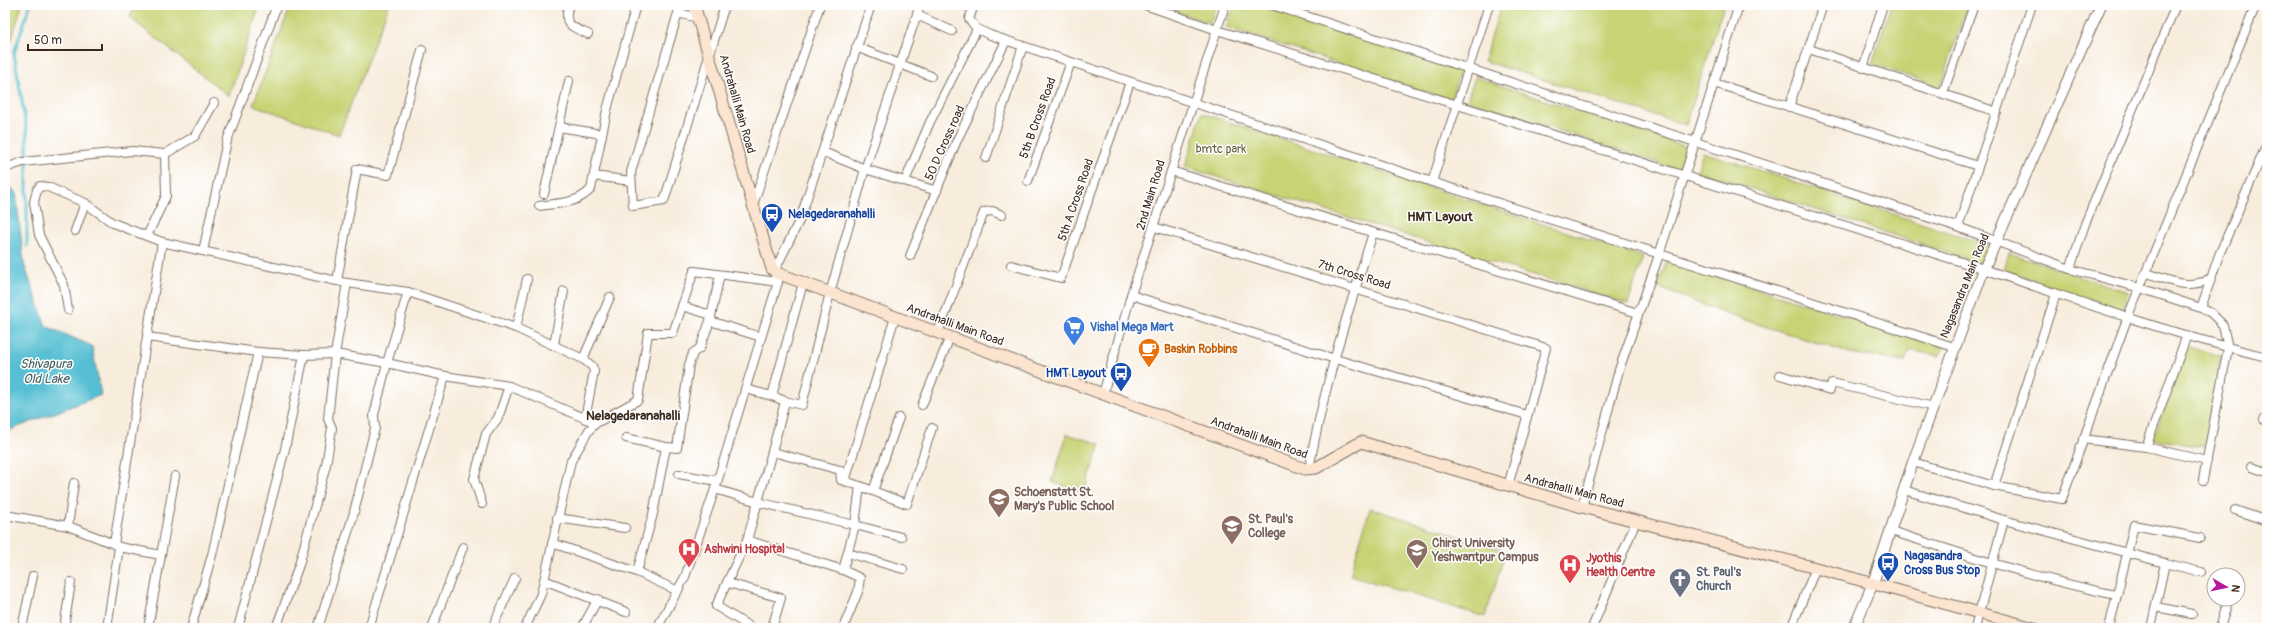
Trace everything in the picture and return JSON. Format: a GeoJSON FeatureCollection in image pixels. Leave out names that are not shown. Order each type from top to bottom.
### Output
{"type":"FeatureCollection","features":[{"type":"Feature","properties":{"kind":"main road","name":"Andrahalli Main Road"},"geometry":{"type":"LineString","coordinates":[[694,5],[753,205],[776,277],[803,283],[1310,470],[1361,442],[1582,507],[1873,583],[2034,628]]}},
{"type":"Feature","properties":{"kind":"street"},"geometry":{"type":"LineString","coordinates":[[203,251],[227,141],[277,5]]}},
{"type":"Feature","properties":{"kind":"street"},"geometry":{"type":"LineString","coordinates":[[568,5],[566,21],[571,26],[588,34]]}},
{"type":"Feature","properties":{"kind":"street"},"geometry":{"type":"LineString","coordinates":[[539,206],[576,201],[591,189],[602,134],[636,5]]}},
{"type":"Feature","properties":{"kind":"street"},"geometry":{"type":"LineString","coordinates":[[698,18],[678,14],[631,172],[633,206],[664,201],[708,54],[725,5]]}},
{"type":"Feature","properties":{"kind":"street"},"geometry":{"type":"LineString","coordinates":[[753,205],[820,5]]}},
{"type":"Feature","properties":{"kind":"street"},"geometry":{"type":"LineString","coordinates":[[657,628],[685,577],[715,489],[761,336],[776,277],[800,219],[871,5]]}},
{"type":"Feature","properties":{"kind":"street"},"geometry":{"type":"LineString","coordinates":[[745,389],[802,405],[830,293],[865,169],[920,5]]}},
{"type":"Feature","properties":{"kind":"street"},"geometry":{"type":"LineString","coordinates":[[974,5],[969,19],[977,29],[1006,41],[1432,182],[1954,347]]}},
{"type":"Feature","properties":{"kind":"street"},"geometry":{"type":"LineString","coordinates":[[1145,5],[1217,30],[1984,268],[2056,294],[2228,348],[2267,357]]}},
{"type":"Feature","properties":{"kind":"street","name":"2nd Main Road"},"geometry":{"type":"LineString","coordinates":[[1103,394],[1131,295],[1225,5]]}},
{"type":"Feature","properties":{"kind":"street"},"geometry":{"type":"LineString","coordinates":[[1272,5],[1958,227],[2070,269],[2140,288],[2201,308],[2211,313],[2221,321],[2225,330],[2228,348],[2203,480]]}},
{"type":"Feature","properties":{"kind":"street"},"geometry":{"type":"LineString","coordinates":[[1432,182],[1489,5]]}},
{"type":"Feature","properties":{"kind":"street"},"geometry":{"type":"LineString","coordinates":[[1582,507],[1619,370],[1659,255],[1739,5]]}},
{"type":"Feature","properties":{"kind":"street"},"geometry":{"type":"LineString","coordinates":[[1789,107],[1823,5]]}},
{"type":"Feature","properties":{"kind":"street"},"geometry":{"type":"LineString","coordinates":[[1863,68],[1883,5]]}},
{"type":"Feature","properties":{"kind":"street"},"geometry":{"type":"LineString","coordinates":[[1943,93],[1974,5]]}},
{"type":"Feature","properties":{"kind":"street"},"geometry":{"type":"LineString","coordinates":[[1958,227],[2032,5]]}},
{"type":"Feature","properties":{"kind":"street","name":"Nagasandra Main Road"},"geometry":{"type":"LineString","coordinates":[[1854,628],[1873,583],[1913,462],[1984,268],[1997,242],[2101,5]]}},
{"type":"Feature","properties":{"kind":"street"},"geometry":{"type":"LineString","coordinates":[[2070,269],[2085,224],[2176,5]]}},
{"type":"Feature","properties":{"kind":"street"},"geometry":{"type":"LineString","coordinates":[[1913,462],[1994,486],[2062,499],[2082,439],[2128,316],[2147,273],[2256,5]]}},
{"type":"Feature","properties":{"kind":"street"},"geometry":{"type":"LineString","coordinates":[[917,15],[952,32]]}},
{"type":"Feature","properties":{"kind":"street"},"geometry":{"type":"LineString","coordinates":[[906,181],[930,122],[977,29]]}},
{"type":"Feature","properties":{"kind":"street","name":"50 D Cross road"},"geometry":{"type":"LineString","coordinates":[[910,256],[957,140],[1006,41]]}},
{"type":"Feature","properties":{"kind":"street"},"geometry":{"type":"LineString","coordinates":[[986,158],[1023,46]]}},
{"type":"Feature","properties":{"kind":"street"},"geometry":{"type":"LineString","coordinates":[[856,47],[931,76]]}},
{"type":"Feature","properties":{"kind":"street"},"geometry":{"type":"LineString","coordinates":[[1809,49],[1997,112]]}},
{"type":"Feature","properties":{"kind":"street"},"geometry":{"type":"LineString","coordinates":[[337,281],[357,169],[388,175],[422,50]]}},
{"type":"Feature","properties":{"kind":"street","name":"5th B Cross Road"},"geometry":{"type":"LineString","coordinates":[[1028,181],[1070,62]]}},
{"type":"Feature","properties":{"kind":"street"},"geometry":{"type":"LineString","coordinates":[[544,194],[569,80]]}},
{"type":"Feature","properties":{"kind":"street","name":"5th A Cross Road"},"geometry":{"type":"LineString","coordinates":[[1011,265],[1061,278],[1130,82]]}},
{"type":"Feature","properties":{"kind":"street"},"geometry":{"type":"LineString","coordinates":[[1714,83],[1978,166]]}},
{"type":"Feature","properties":{"kind":"street"},"geometry":{"type":"LineString","coordinates":[[5,168],[27,162],[132,151],[165,154],[195,136],[214,103]]}},
{"type":"Feature","properties":{"kind":"street"},"geometry":{"type":"LineString","coordinates":[[559,127],[602,134]]}},
{"type":"Feature","properties":{"kind":"street"},"geometry":{"type":"LineString","coordinates":[[2201,308],[2210,280],[2267,144]]}},
{"type":"Feature","properties":{"kind":"street"},"geometry":{"type":"LineString","coordinates":[[823,152],[865,169],[937,191]]}},
{"type":"Feature","properties":{"kind":"street"},"geometry":{"type":"LineString","coordinates":[[147,236],[166,196],[165,154]]}},
{"type":"Feature","properties":{"kind":"street"},"geometry":{"type":"LineString","coordinates":[[1171,171],[1638,313]]}},
{"type":"Feature","properties":{"kind":"street"},"geometry":{"type":"LineString","coordinates":[[594,176],[631,181]]}},
{"type":"Feature","properties":{"kind":"street"},"geometry":{"type":"LineString","coordinates":[[68,310],[64,284],[39,235],[34,202],[37,190],[40,186],[48,187],[85,204],[113,223],[162,242],[337,281],[408,292],[516,328],[554,344],[583,359],[592,366],[594,372],[585,419]]}},
{"type":"Feature","properties":{"kind":"street"},"geometry":{"type":"LineString","coordinates":[[75,231],[85,204]]}},
{"type":"Feature","properties":{"kind":"street"},"geometry":{"type":"LineString","coordinates":[[938,333],[984,212],[992,211],[1002,215]]}},
{"type":"Feature","properties":{"kind":"street","name":"7th Cross Road"},"geometry":{"type":"LineString","coordinates":[[1154,227],[1546,348],[1527,414]]}},
{"type":"Feature","properties":{"kind":"street"},"geometry":{"type":"LineString","coordinates":[[1310,470],[1315,437],[1335,359],[1355,288],[1373,233]]}},
{"type":"Feature","properties":{"kind":"street"},"geometry":{"type":"LineString","coordinates":[[107,628],[117,545],[162,242]]}},
{"type":"Feature","properties":{"kind":"street"},"geometry":{"type":"LineString","coordinates":[[525,628],[541,594],[571,461],[588,430],[596,423],[638,400],[648,332],[673,333],[694,272],[720,275],[776,277]]}},
{"type":"Feature","properties":{"kind":"street"},"geometry":{"type":"LineString","coordinates":[[2147,273],[2180,284],[2194,285],[2210,280]]}},
{"type":"Feature","properties":{"kind":"street"},"geometry":{"type":"LineString","coordinates":[[626,438],[677,448],[689,365],[694,353],[700,348],[711,318],[720,275]]}},
{"type":"Feature","properties":{"kind":"street"},"geometry":{"type":"LineString","coordinates":[[516,328],[527,279]]}},
{"type":"Feature","properties":{"kind":"street"},"geometry":{"type":"LineString","coordinates":[[276,628],[299,565],[326,465],[332,428],[328,419],[335,354],[347,283]]}},
{"type":"Feature","properties":{"kind":"street"},"geometry":{"type":"LineString","coordinates":[[772,396],[803,283]]}},
{"type":"Feature","properties":{"kind":"street"},"geometry":{"type":"LineString","coordinates":[[554,344],[564,291]]}},
{"type":"Feature","properties":{"kind":"street"},"geometry":{"type":"LineString","coordinates":[[318,628],[353,516],[375,428],[374,415],[387,363],[408,292]]}},
{"type":"Feature","properties":{"kind":"street"},"geometry":{"type":"LineString","coordinates":[[1994,486],[2056,294]]}},
{"type":"Feature","properties":{"kind":"street"},"geometry":{"type":"LineString","coordinates":[[1131,295],[1335,359],[1527,414],[1508,486]]}},
{"type":"Feature","properties":{"kind":"street"},"geometry":{"type":"LineString","coordinates":[[583,359],[610,297]]}},
{"type":"Feature","properties":{"kind":"street"},"geometry":{"type":"LineString","coordinates":[[682,306],[761,336]]}},
{"type":"Feature","properties":{"kind":"street"},"geometry":{"type":"LineString","coordinates":[[844,481],[895,317]]}},
{"type":"Feature","properties":{"kind":"street"},"geometry":{"type":"LineString","coordinates":[[2146,446],[2187,335]]}},
{"type":"Feature","properties":{"kind":"street"},"geometry":{"type":"LineString","coordinates":[[147,337],[258,352],[304,355],[335,354],[387,363],[445,376],[509,386],[596,423]]}},
{"type":"Feature","properties":{"kind":"street"},"geometry":{"type":"LineString","coordinates":[[922,405],[950,337]]}},
{"type":"Feature","properties":{"kind":"street"},"geometry":{"type":"LineString","coordinates":[[191,628],[213,547],[258,352]]}},
{"type":"Feature","properties":{"kind":"street"},"geometry":{"type":"LineString","coordinates":[[238,628],[285,449],[304,355]]}},
{"type":"Feature","properties":{"kind":"street"},"geometry":{"type":"LineString","coordinates":[[1780,375],[1830,390],[1832,383],[1934,407]]}},
{"type":"Feature","properties":{"kind":"street"},"geometry":{"type":"LineString","coordinates":[[369,628],[445,376]]}},
{"type":"Feature","properties":{"kind":"street"},"geometry":{"type":"LineString","coordinates":[[482,504],[474,479],[486,434],[498,418],[509,386]]}},
{"type":"Feature","properties":{"kind":"street"},"geometry":{"type":"LineString","coordinates":[[752,628],[716,606],[747,540],[773,452],[785,401]]}},
{"type":"Feature","properties":{"kind":"street"},"geometry":{"type":"LineString","coordinates":[[873,491],[899,418]]}},
{"type":"Feature","properties":{"kind":"street"},"geometry":{"type":"LineString","coordinates":[[773,452],[840,470],[841,480],[907,504],[932,428]]}},
{"type":"Feature","properties":{"kind":"street"},"geometry":{"type":"LineString","coordinates":[[2082,439],[2146,446],[2207,461]]}},
{"type":"Feature","properties":{"kind":"street"},"geometry":{"type":"LineString","coordinates":[[637,572],[653,514],[666,447]]}},
{"type":"Feature","properties":{"kind":"street"},"geometry":{"type":"LineString","coordinates":[[2251,467],[2267,472]]}},
{"type":"Feature","properties":{"kind":"street"},"geometry":{"type":"LineString","coordinates":[[679,474],[717,481]]}},
{"type":"Feature","properties":{"kind":"street"},"geometry":{"type":"LineString","coordinates":[[148,628],[175,476]]}},
{"type":"Feature","properties":{"kind":"street"},"geometry":{"type":"LineString","coordinates":[[68,526],[74,483]]}},
{"type":"Feature","properties":{"kind":"street"},"geometry":{"type":"LineString","coordinates":[[843,570],[855,525],[860,486]]}},
{"type":"Feature","properties":{"kind":"street"},"geometry":{"type":"LineString","coordinates":[[715,489],[758,502],[900,537]]}},
{"type":"Feature","properties":{"kind":"street"},"geometry":{"type":"LineString","coordinates":[[1904,490],[2125,554],[2201,572]]}},
{"type":"Feature","properties":{"kind":"street"},"geometry":{"type":"LineString","coordinates":[[2235,510],[2267,521]]}},
{"type":"Feature","properties":{"kind":"street"},"geometry":{"type":"LineString","coordinates":[[11,516],[68,526],[117,545],[161,555]]}},
{"type":"Feature","properties":{"kind":"street"},"geometry":{"type":"LineString","coordinates":[[557,518],[625,528]]}},
{"type":"Feature","properties":{"kind":"street"},"geometry":{"type":"LineString","coordinates":[[1975,628],[2004,520]]}},
{"type":"Feature","properties":{"kind":"street"},"geometry":{"type":"LineString","coordinates":[[1592,628],[1636,521]]}},
{"type":"Feature","properties":{"kind":"street"},"geometry":{"type":"LineString","coordinates":[[2109,628],[2125,554],[2134,525],[2200,538]]}},
{"type":"Feature","properties":{"kind":"street"},"geometry":{"type":"LineString","coordinates":[[1891,531],[1992,563],[2079,587],[2116,595]]}},
{"type":"Feature","properties":{"kind":"street"},"geometry":{"type":"LineString","coordinates":[[747,540],[843,570],[860,578],[858,592],[843,628]]}},
{"type":"Feature","properties":{"kind":"street"},"geometry":{"type":"LineString","coordinates":[[552,543],[637,572],[678,590]]}},
{"type":"Feature","properties":{"kind":"street"},"geometry":{"type":"LineString","coordinates":[[432,628],[463,547]]}},
{"type":"Feature","properties":{"kind":"street"},"geometry":{"type":"LineString","coordinates":[[848,553],[903,569]]}},
{"type":"Feature","properties":{"kind":"street"},"geometry":{"type":"LineString","coordinates":[[2152,628],[2165,563]]}},
{"type":"Feature","properties":{"kind":"street"},"geometry":{"type":"LineString","coordinates":[[1791,628],[1816,568]]}},
{"type":"Feature","properties":{"kind":"street"},"geometry":{"type":"LineString","coordinates":[[22,628],[33,576]]}},
{"type":"Feature","properties":{"kind":"street"},"geometry":{"type":"LineString","coordinates":[[492,628],[515,578]]}},
{"type":"Feature","properties":{"kind":"street"},"geometry":{"type":"LineString","coordinates":[[544,580],[598,599],[626,612]]}},
{"type":"Feature","properties":{"kind":"street"},"geometry":{"type":"LineString","coordinates":[[64,628],[71,582]]}},
{"type":"Feature","properties":{"kind":"street"},"geometry":{"type":"LineString","coordinates":[[728,583],[781,598],[772,628]]}},
{"type":"Feature","properties":{"kind":"street"},"geometry":{"type":"LineString","coordinates":[[582,628],[598,599]]}},
{"type":"Feature","properties":{"kind":"street"},"geometry":{"type":"LineString","coordinates":[[2156,607],[2192,614]]}},
{"type":"Feature","properties":{"kind":"street"},"geometry":{"type":"LineString","coordinates":[[2220,628],[2226,607]]}},
{"type":"Feature","properties":{"kind":"green space"},"geometry":{"type":"Polygon","coordinates":[[[5,5],[22,5],[6,58],[5,58],[5,5]]]}},
{"type":"Feature","properties":{"kind":"green space"},"geometry":{"type":"Polygon","coordinates":[[[135,5],[260,5],[229,96],[130,18],[135,5]]]}},
{"type":"Feature","properties":{"kind":"green space"},"geometry":{"type":"Polygon","coordinates":[[[291,5],[389,5],[339,135],[253,105],[291,5]]]}},
{"type":"Feature","properties":{"kind":"green space"},"geometry":{"type":"Polygon","coordinates":[[[1156,5],[1216,5],[1210,23],[1156,5]]]}},
{"type":"Feature","properties":{"kind":"green space"},"geometry":{"type":"Polygon","coordinates":[[[1234,5],[1257,5],[1460,71],[1451,100],[1226,27],[1234,5]]]}},
{"type":"Feature","properties":{"kind":"green space"},"geometry":{"type":"Polygon","coordinates":[[[1501,5],[1724,5],[1686,125],[1484,61],[1501,5]]]}},
{"type":"Feature","properties":{"kind":"green space"},"geometry":{"type":"Polygon","coordinates":[[[1891,5],[1967,5],[1941,87],[1872,64],[1891,5]]]}},
{"type":"Feature","properties":{"kind":"green space"},"geometry":{"type":"Polygon","coordinates":[[[1475,77],[1686,147],[1679,170],[1467,100],[1475,77]]]}},
{"type":"Feature","properties":{"kind":"green space","name":"bmtc park"},"geometry":{"type":"Polygon","coordinates":[[[1202,113],[1643,257],[1628,304],[1185,167],[1202,113]]]}},
{"type":"Feature","properties":{"kind":"green space"},"geometry":{"type":"Polygon","coordinates":[[[1703,152],[1988,245],[1982,264],[1697,171],[1703,152]]]}},
{"type":"Feature","properties":{"kind":"green space"},"geometry":{"type":"Polygon","coordinates":[[[2009,253],[2128,292],[2122,310],[2004,270],[2009,253]]]}},
{"type":"Feature","properties":{"kind":"green space"},"geometry":{"type":"Polygon","coordinates":[[[1667,260],[1943,347],[1940,356],[1909,350],[1905,362],[1849,353],[1729,315],[1657,287],[1667,260]]]}},
{"type":"Feature","properties":{"kind":"green space"},"geometry":{"type":"Polygon","coordinates":[[[2187,346],[2221,356],[2205,447],[2153,439],[2187,346]]]}},
{"type":"Feature","properties":{"kind":"green space"},"geometry":{"type":"Polygon","coordinates":[[[1067,434],[1100,444],[1084,493],[1052,482],[1067,434]]]}},
{"type":"Feature","properties":{"kind":"green space"},"geometry":{"type":"Polygon","coordinates":[[[1370,508],[1506,551],[1485,617],[1350,575],[1370,508]]]}},
{"type":"Feature","properties":{"kind":"water","name":"Shivapura Old Lake"},"geometry":{"type":"Polygon","coordinates":[[[5,184],[16,192],[24,264],[46,326],[92,346],[101,395],[5,432],[5,184]]]}},
{"type":"Feature","properties":{"kind":"waterway"},"geometry":{"type":"LineString","coordinates":[[27,246],[27,132],[14,53],[30,5]]}},
{"type":"Feature","properties":{"kind":"place","name":"Nelagedaranahalli"},"geometry":{"type":"Point","coordinates":[772,234]}},
{"type":"Feature","properties":{"kind":"place","name":"Vishal Mega Mart"},"geometry":{"type":"Point","coordinates":[1074,346]}},
{"type":"Feature","properties":{"kind":"place","name":"Baskin Robbins"},"geometry":{"type":"Point","coordinates":[1149,368]}},
{"type":"Feature","properties":{"kind":"place","name":"HMT Layout"},"geometry":{"type":"Point","coordinates":[1121,392]}},
{"type":"Feature","properties":{"kind":"place","name":"Schoenstatt St. Mary's Public School"},"geometry":{"type":"Point","coordinates":[999,518]}},
{"type":"Feature","properties":{"kind":"place","name":"St. Paul's College"},"geometry":{"type":"Point","coordinates":[1232,546]}},
{"type":"Feature","properties":{"kind":"place","name":"Ashwini Hospital"},"geometry":{"type":"Point","coordinates":[689,568]}},
{"type":"Feature","properties":{"kind":"place","name":"Chirst University Yeshwantpur Campus"},"geometry":{"type":"Point","coordinates":[1417,570]}},
{"type":"Feature","properties":{"kind":"place","name":"Nagasandra Cross Bus Stop"},"geometry":{"type":"Point","coordinates":[1888,582]}},
{"type":"Feature","properties":{"kind":"place","name":"Jyothis Health Centre"},"geometry":{"type":"Point","coordinates":[1570,584]}},
{"type":"Feature","properties":{"kind":"place","name":"St. Paul's Church"},"geometry":{"type":"Point","coordinates":[1680,598]}},
{"type":"Feature","properties":{"kind":"district","name":"HMT Layout"},"geometry":{"type":"Point","coordinates":[1440,217]}},
{"type":"Feature","properties":{"kind":"district","name":"Nelagedaranahalli"},"geometry":{"type":"Point","coordinates":[633,416]}}]}
